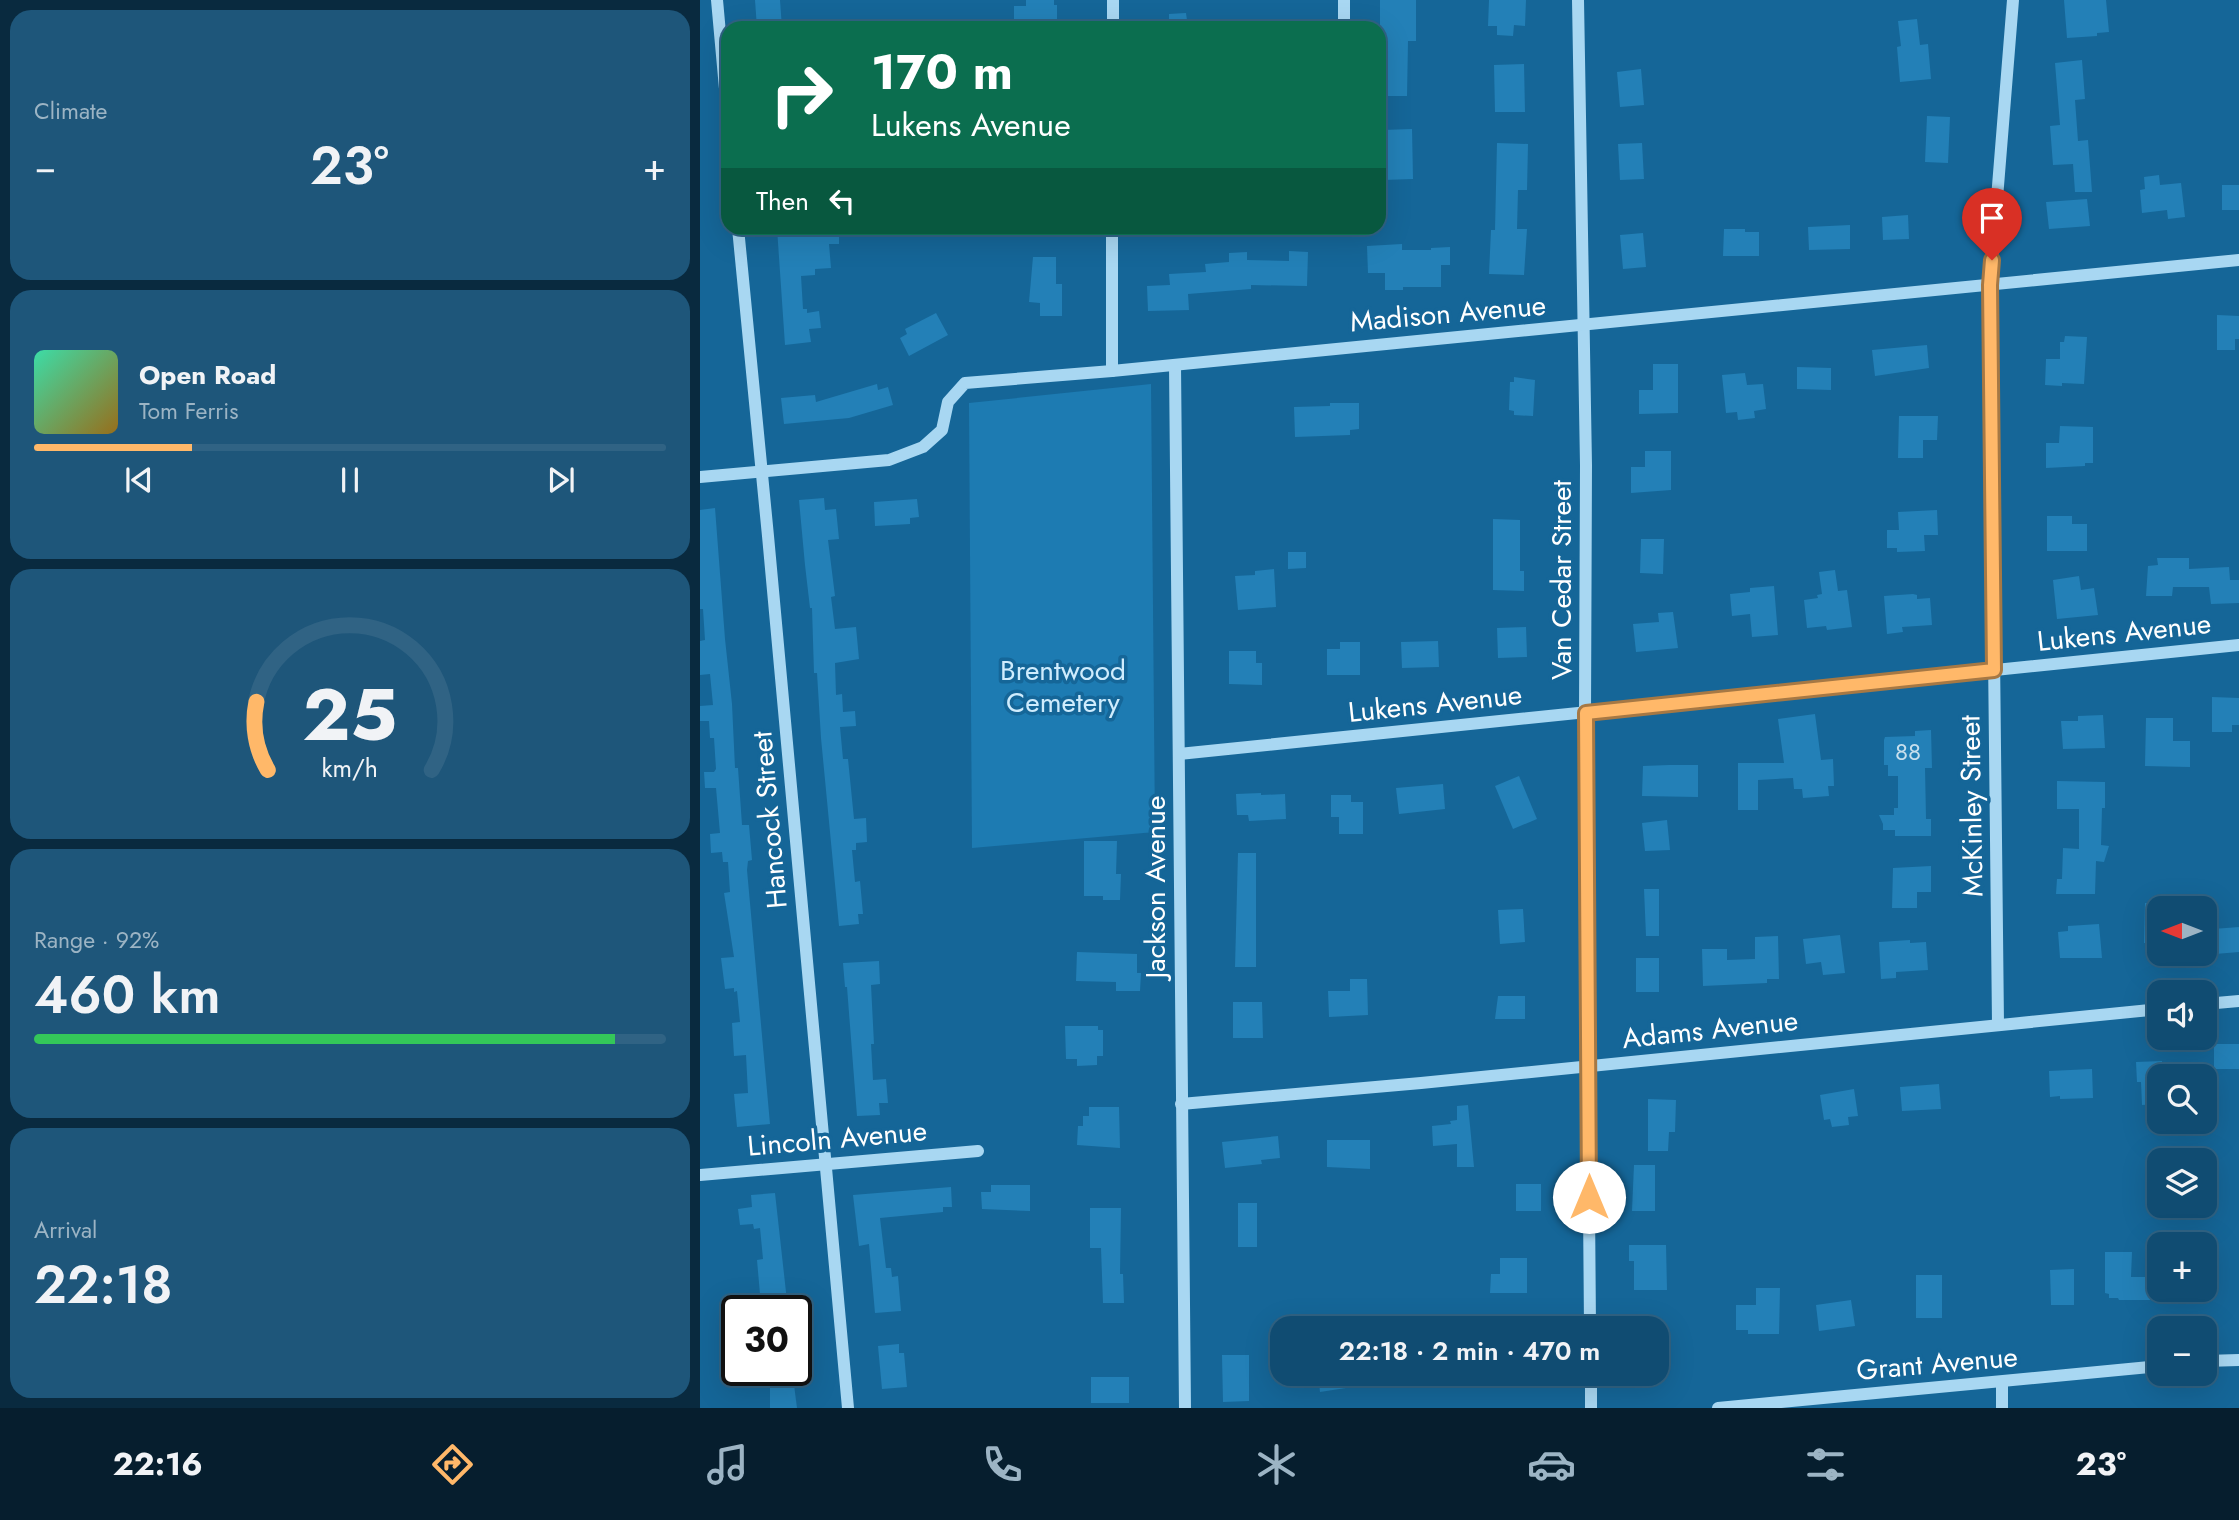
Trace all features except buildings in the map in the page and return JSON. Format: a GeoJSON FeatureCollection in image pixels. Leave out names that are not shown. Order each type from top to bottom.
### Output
{"type":"FeatureCollection","features":[{"type":"Feature","properties":{"kind":"street"},"geometry":{"type":"LineString","coordinates":[[717,0],[721,44]]}},
{"type":"Feature","properties":{"kind":"street"},"geometry":{"type":"LineString","coordinates":[[1113,0],[1113,21]]}},
{"type":"Feature","properties":{"kind":"street"},"geometry":{"type":"LineString","coordinates":[[1344,21],[1345,0]]}},
{"type":"Feature","properties":{"kind":"street","name":"Van Cedar Street"},"geometry":{"type":"LineString","coordinates":[[1578,0],[1586,465],[1590,1316]]}},
{"type":"Feature","properties":{"kind":"street","name":"McKinley Street"},"geometry":{"type":"LineString","coordinates":[[1998,1025],[1990,285],[2013,0]]}},
{"type":"Feature","properties":{"kind":"street","name":"Hancock Street"},"geometry":{"type":"LineString","coordinates":[[739,235],[848,1408]]}},
{"type":"Feature","properties":{"kind":"street"},"geometry":{"type":"LineString","coordinates":[[1112,235],[1112,371]]}},
{"type":"Feature","properties":{"kind":"street","name":"Madison Avenue"},"geometry":{"type":"LineString","coordinates":[[700,477],[889,460],[923,447],[942,430],[947,402],[965,383],[1175,365],[2239,260]]}},
{"type":"Feature","properties":{"kind":"street","name":"Jackson Avenue"},"geometry":{"type":"LineString","coordinates":[[1175,365],[1185,1408]]}},
{"type":"Feature","properties":{"kind":"street","name":"Lukens Avenue"},"geometry":{"type":"LineString","coordinates":[[1179,754],[2239,645]]}},
{"type":"Feature","properties":{"kind":"street"},"geometry":{"type":"LineString","coordinates":[[2217,1003],[2239,1001]]}},
{"type":"Feature","properties":{"kind":"street","name":"Adams Avenue"},"geometry":{"type":"LineString","coordinates":[[1181,1104],[2147,1010]]}},
{"type":"Feature","properties":{"kind":"street","name":"Lincoln Avenue"},"geometry":{"type":"LineString","coordinates":[[700,1175],[978,1151]]}},
{"type":"Feature","properties":{"kind":"street"},"geometry":{"type":"LineString","coordinates":[[2217,1361],[2239,1360]]}},
{"type":"Feature","properties":{"kind":"street","name":"Grant Avenue"},"geometry":{"type":"LineString","coordinates":[[1718,1408],[2147,1367]]}},
{"type":"Feature","properties":{"kind":"street"},"geometry":{"type":"LineString","coordinates":[[2002,1382],[2002,1408]]}},
{"type":"Feature","properties":{"kind":"street"},"geometry":{"type":"LineString","coordinates":[[1591,1386],[1591,1408]]}},
{"type":"Feature","properties":{"kind":"green space","name":"Brentwood Cemetery"},"geometry":{"type":"Polygon","coordinates":[[[1151,384],[1155,832],[972,848],[969,403],[1151,384]]]}},
{"type":"Feature","properties":{"kind":"route"},"geometry":{"type":"LineString","coordinates":[[1589,1197],[1586,713],[1994,670],[1990,285],[1992,260]]}}]}
